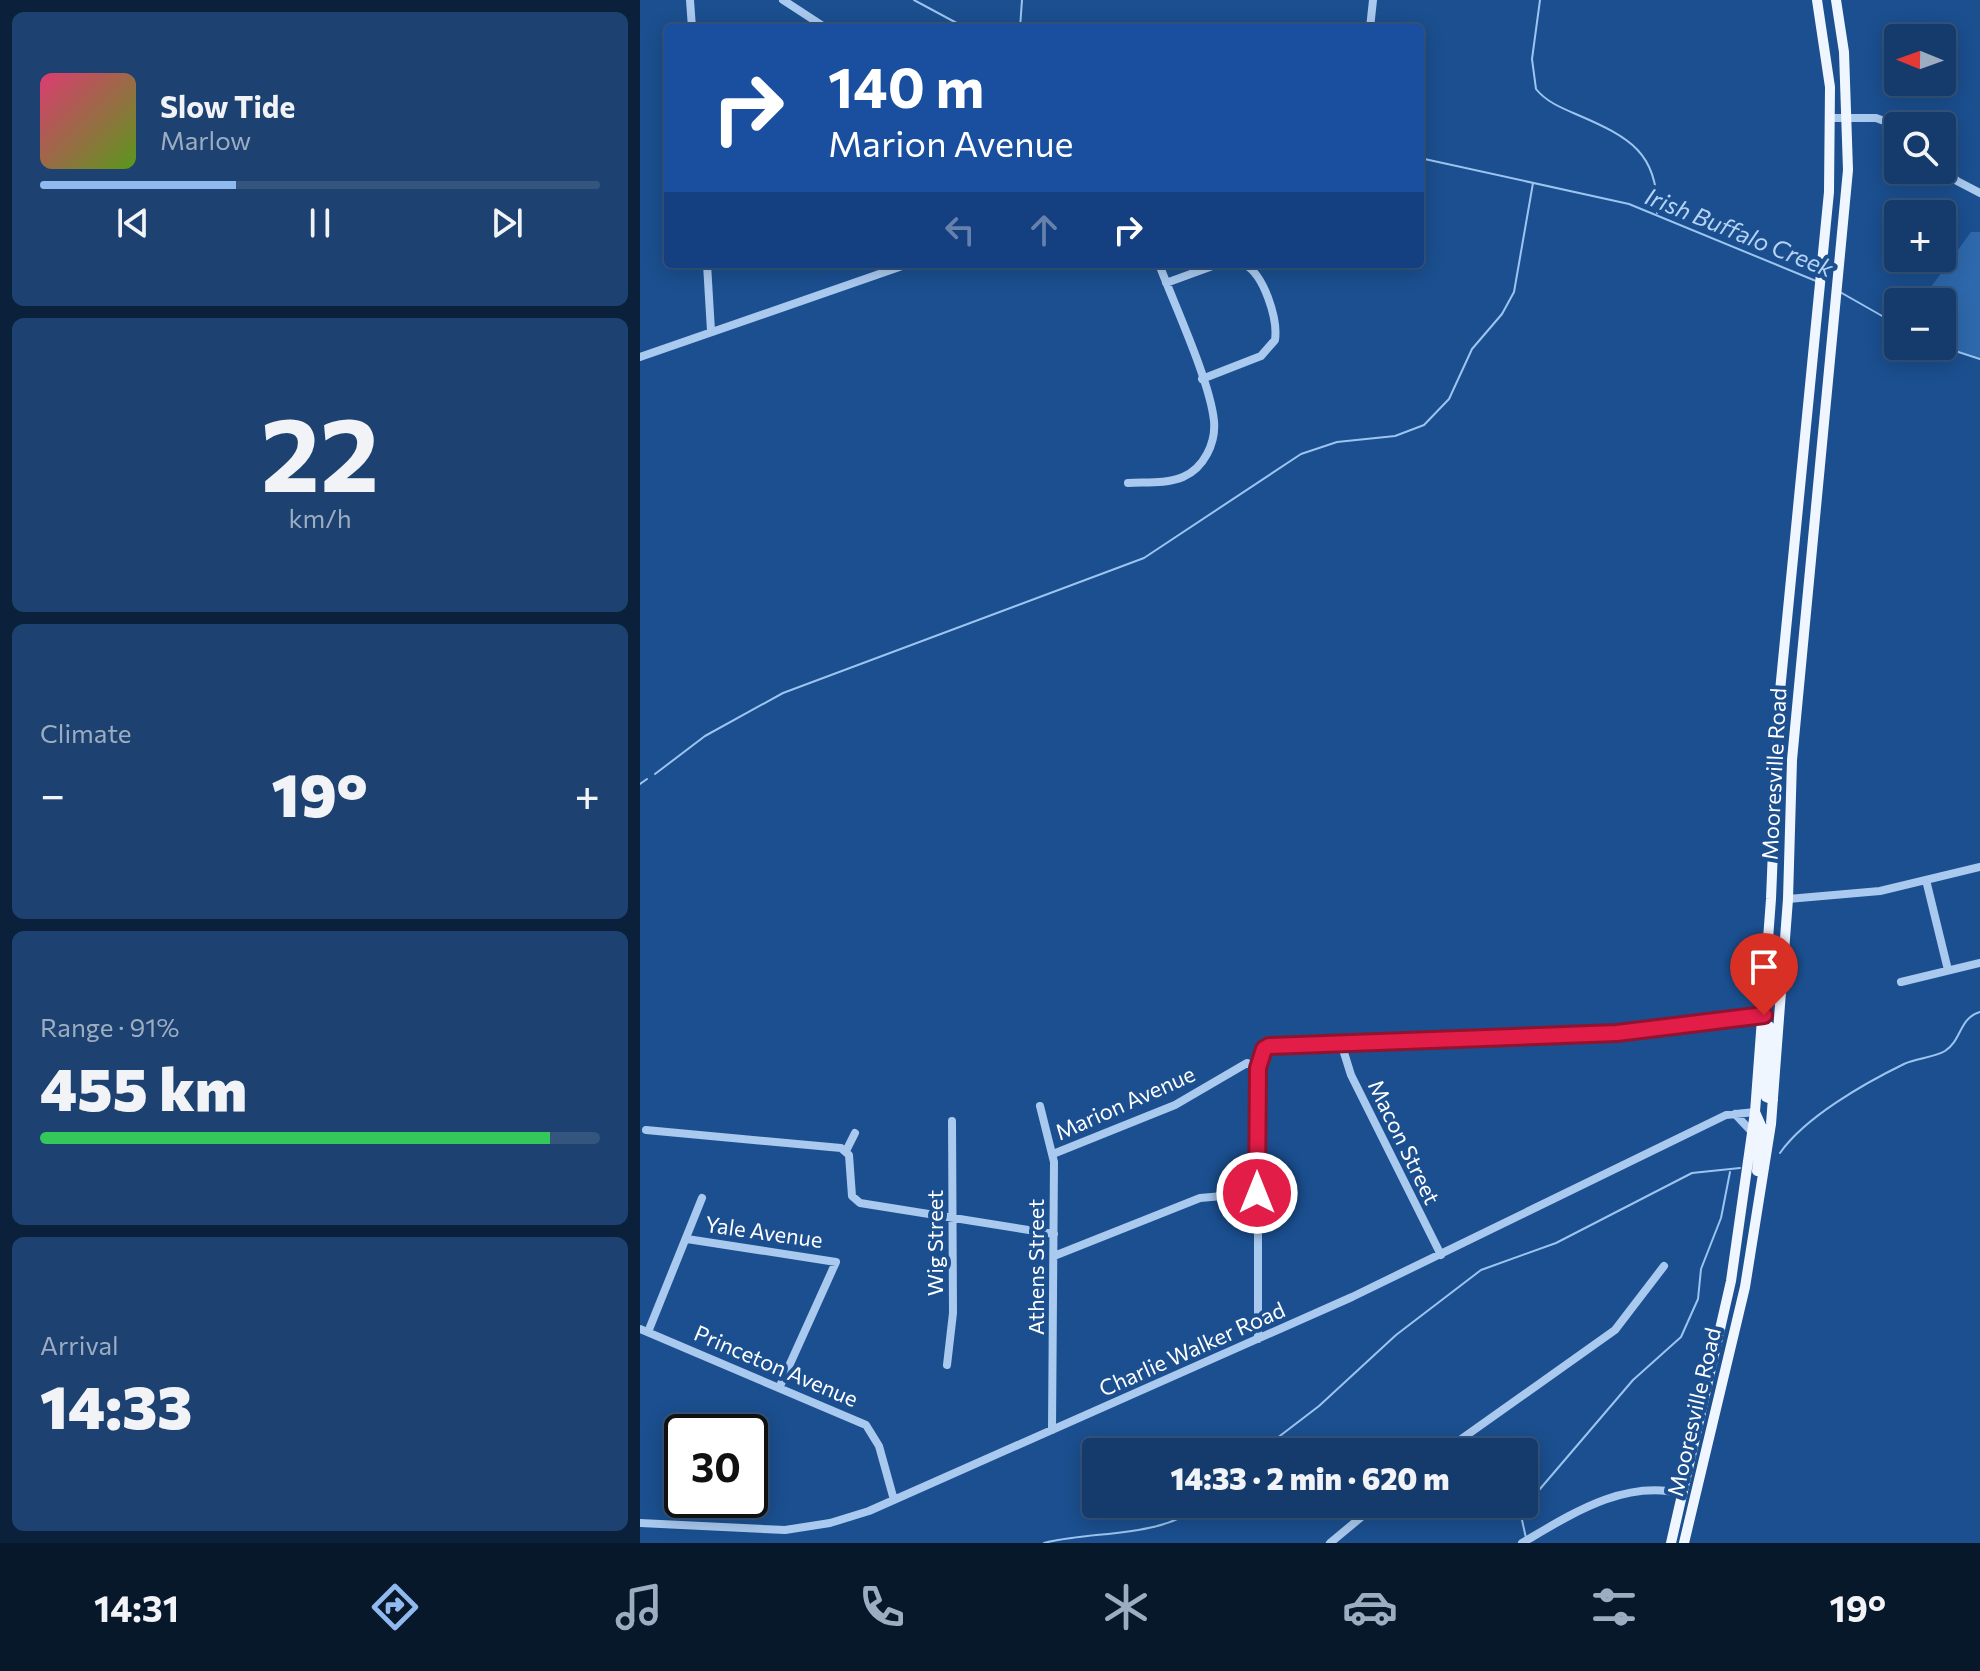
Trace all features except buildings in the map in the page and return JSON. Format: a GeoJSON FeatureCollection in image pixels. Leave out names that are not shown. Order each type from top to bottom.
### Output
{"type":"FeatureCollection","features":[{"type":"Feature","properties":{"kind":"main road","name":"Mooresville Road"},"geometry":{"type":"LineString","coordinates":[[1671,1543],[1731,1281],[1755,1112],[1764,1015],[1785,647],[1824,252],[1831,118],[1827,55],[1817,0]]}},
{"type":"Feature","properties":{"kind":"main road","name":"Mooresville Road"},"geometry":{"type":"LineString","coordinates":[[1682,1543],[1745,1287],[1773,1100],[1788,899],[1792,760],[1841,261],[1849,118],[1836,0]]}},
{"type":"Feature","properties":{"kind":"main road"},"geometry":{"type":"LineString","coordinates":[[1785,647],[1801,649]]}},
{"type":"Feature","properties":{"kind":"main road"},"geometry":{"type":"LineString","coordinates":[[1765,997],[1769,1014],[1766,1097],[1773,1100]]}},
{"type":"Feature","properties":{"kind":"main road"},"geometry":{"type":"LineString","coordinates":[[1755,1112],[1762,1128],[1753,1202],[1757,1211]]}},
{"type":"Feature","properties":{"kind":"main road"},"geometry":{"type":"LineString","coordinates":[[1699,1477],[1697,1465],[1703,1429],[1701,1415]]}},
{"type":"Feature","properties":{"kind":"main road"},"geometry":{"type":"LineString","coordinates":[[1682,1543],[1687,1500],[1683,1494]]}},
{"type":"Feature","properties":{"kind":"street"},"geometry":{"type":"LineString","coordinates":[[690,0],[692,24]]}},
{"type":"Feature","properties":{"kind":"street"},"geometry":{"type":"LineString","coordinates":[[783,0],[820,24]]}},
{"type":"Feature","properties":{"kind":"street"},"geometry":{"type":"LineString","coordinates":[[1370,24],[1373,0]]}},
{"type":"Feature","properties":{"kind":"street"},"geometry":{"type":"LineString","coordinates":[[1831,118],[1876,118],[1884,121]]}},
{"type":"Feature","properties":{"kind":"street"},"geometry":{"type":"LineString","coordinates":[[1956,180],[1980,193]]}},
{"type":"Feature","properties":{"kind":"street"},"geometry":{"type":"LineString","coordinates":[[707,268],[711,331]]}},
{"type":"Feature","properties":{"kind":"street"},"geometry":{"type":"LineString","coordinates":[[640,357],[896,268]]}},
{"type":"Feature","properties":{"kind":"street"},"geometry":{"type":"LineString","coordinates":[[1128,483],[1165,482],[1185,476],[1203,459],[1213,437],[1214,422],[1202,379],[1160,268]]}},
{"type":"Feature","properties":{"kind":"street"},"geometry":{"type":"LineString","coordinates":[[1166,283],[1207,268]]}},
{"type":"Feature","properties":{"kind":"street"},"geometry":{"type":"LineString","coordinates":[[1202,379],[1261,356],[1275,340],[1275,321],[1257,274],[1249,268]]}},
{"type":"Feature","properties":{"kind":"street"},"geometry":{"type":"LineString","coordinates":[[1788,899],[1880,891],[1980,867]]}},
{"type":"Feature","properties":{"kind":"street"},"geometry":{"type":"LineString","coordinates":[[1926,880],[1948,970]]}},
{"type":"Feature","properties":{"kind":"street"},"geometry":{"type":"LineString","coordinates":[[1901,982],[1980,963]]}},
{"type":"Feature","properties":{"kind":"street","name":"Marion Avenue"},"geometry":{"type":"LineString","coordinates":[[1053,1154],[1175,1105],[1247,1063],[1258,1068],[1264,1049],[1269,1046],[1617,1033],[1764,1015]]}},
{"type":"Feature","properties":{"kind":"street","name":"Macon Street"},"geometry":{"type":"LineString","coordinates":[[1341,1043],[1351,1075],[1441,1255]]}},
{"type":"Feature","properties":{"kind":"street"},"geometry":{"type":"LineString","coordinates":[[1258,1068],[1258,1339]]}},
{"type":"Feature","properties":{"kind":"street","name":"Athens Street"},"geometry":{"type":"LineString","coordinates":[[1040,1106],[1053,1154],[1052,1430]]}},
{"type":"Feature","properties":{"kind":"street","name":"Charlie Walker Road"},"geometry":{"type":"LineString","coordinates":[[640,1523],[785,1530],[840,1521],[1258,1339],[1441,1255],[1726,1115],[1755,1112]]}},
{"type":"Feature","properties":{"kind":"street"},"geometry":{"type":"LineString","coordinates":[[1735,1114],[1752,1132]]}},
{"type":"Feature","properties":{"kind":"street","name":"Wig Street"},"geometry":{"type":"LineString","coordinates":[[947,1365],[953,1313],[952,1121]]}},
{"type":"Feature","properties":{"kind":"street"},"geometry":{"type":"LineString","coordinates":[[646,1130],[846,1151]]}},
{"type":"Feature","properties":{"kind":"street"},"geometry":{"type":"LineString","coordinates":[[855,1133],[846,1151],[852,1167],[855,1201],[1054,1234]]}},
{"type":"Feature","properties":{"kind":"street"},"geometry":{"type":"LineString","coordinates":[[1054,1256],[1200,1198],[1257,1193]]}},
{"type":"Feature","properties":{"kind":"street"},"geometry":{"type":"LineString","coordinates":[[644,1330],[687,1239],[702,1198]]}},
{"type":"Feature","properties":{"kind":"street","name":"Yale Avenue"},"geometry":{"type":"LineString","coordinates":[[687,1239],[836,1262],[780,1386]]}},
{"type":"Feature","properties":{"kind":"street"},"geometry":{"type":"LineString","coordinates":[[1463,1438],[1615,1330],[1664,1266]]}},
{"type":"Feature","properties":{"kind":"street","name":"Princeton Avenue"},"geometry":{"type":"LineString","coordinates":[[644,1330],[853,1417],[871,1430],[894,1500]]}},
{"type":"Feature","properties":{"kind":"street"},"geometry":{"type":"LineString","coordinates":[[1662,1491],[1673,1499],[1678,1514]]}},
{"type":"Feature","properties":{"kind":"street"},"geometry":{"type":"LineString","coordinates":[[1522,1543],[1605,1500],[1633,1492],[1683,1494]]}},
{"type":"Feature","properties":{"kind":"street"},"geometry":{"type":"LineString","coordinates":[[1330,1543],[1360,1518]]}},
{"type":"Feature","properties":{"kind":"shaded area"},"geometry":{"type":"Polygon","coordinates":[[[1971,232],[1980,232],[1980,360],[1956,352],[1956,288],[1930,288],[1942,272],[1956,272],[1956,253],[1971,232]]]}},
{"type":"Feature","properties":{"kind":"waterway","name":"Irish Buffalo Creek"},"geometry":{"type":"LineString","coordinates":[[914,0],[959,24]]}},
{"type":"Feature","properties":{"kind":"waterway"},"geometry":{"type":"LineString","coordinates":[[1020,24],[1022,0]]}},
{"type":"Feature","properties":{"kind":"waterway"},"geometry":{"type":"LineString","coordinates":[[1540,0],[1532,59],[1536,89],[1561,108],[1612,131],[1637,150],[1653,175],[1657,213]]}},
{"type":"Feature","properties":{"kind":"waterway","name":"Irish Buffalo Creek"},"geometry":{"type":"LineString","coordinates":[[1424,159],[1629,204],[1816,281]]}},
{"type":"Feature","properties":{"kind":"waterway"},"geometry":{"type":"LineString","coordinates":[[655,774],[705,736],[783,693],[1144,558],[1301,454],[1337,442],[1395,436],[1424,425],[1449,399],[1472,349],[1502,314],[1514,292],[1533,183]]}},
{"type":"Feature","properties":{"kind":"waterway","name":"Irish Buffalo Creek"},"geometry":{"type":"LineString","coordinates":[[1840,292],[1884,317]]}},
{"type":"Feature","properties":{"kind":"waterway","name":"Irish Buffalo Creek"},"geometry":{"type":"LineString","coordinates":[[1956,351],[1980,359]]}},
{"type":"Feature","properties":{"kind":"waterway"},"geometry":{"type":"LineString","coordinates":[[640,784],[647,779]]}},
{"type":"Feature","properties":{"kind":"waterway"},"geometry":{"type":"LineString","coordinates":[[1780,1153],[1804,1127],[1854,1091],[1904,1064],[1945,1051],[1968,1019],[1980,1012]]}},
{"type":"Feature","properties":{"kind":"waterway"},"geometry":{"type":"LineString","coordinates":[[1277,1438],[1319,1406],[1396,1335],[1481,1270],[1556,1243],[1692,1173],[1740,1168]]}},
{"type":"Feature","properties":{"kind":"waterway"},"geometry":{"type":"LineString","coordinates":[[1526,1538],[1522,1520],[1528,1503],[1633,1380],[1681,1337],[1698,1299],[1701,1269],[1721,1218],[1730,1172]]}},
{"type":"Feature","properties":{"kind":"waterway"},"geometry":{"type":"LineString","coordinates":[[1044,1543],[1127,1532],[1179,1518]]}},
{"type":"Feature","properties":{"kind":"route"},"geometry":{"type":"LineString","coordinates":[[1257,1193],[1258,1068],[1264,1049],[1269,1046],[1617,1033],[1764,1015]]}}]}
